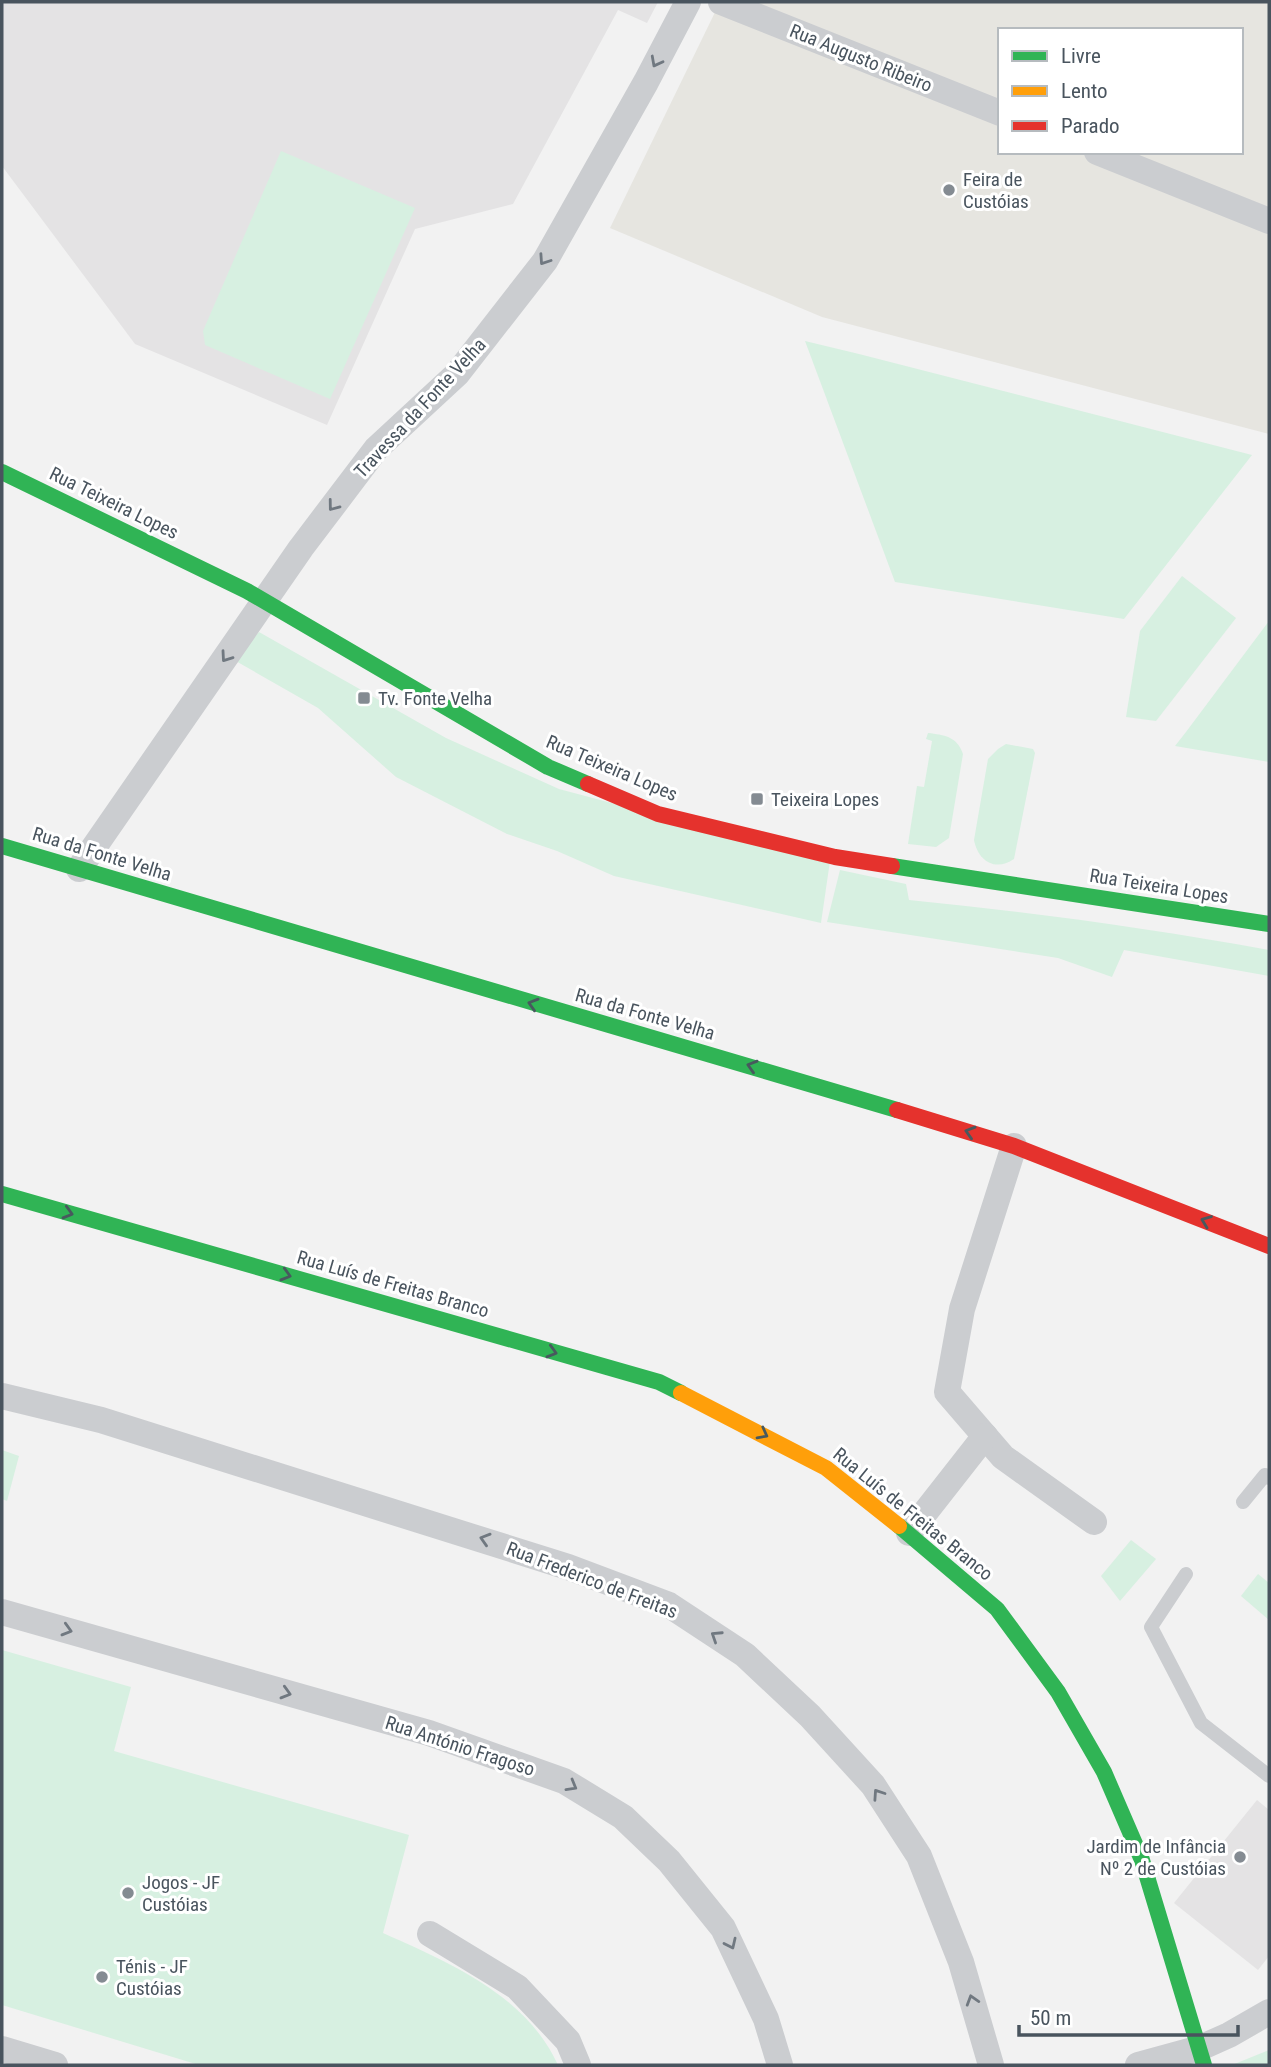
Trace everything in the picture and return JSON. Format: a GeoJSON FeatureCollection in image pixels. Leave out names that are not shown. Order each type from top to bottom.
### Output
{"type":"FeatureCollection","features":[{"type":"Feature","properties":{"kind":"street","name":"Travessa da Fonte Velha"},"geometry":{"type":"LineString","coordinates":[[79,869],[265,601],[376,449],[457,374],[545,261],[688,2]]}},
{"type":"Feature","properties":{"kind":"street","name":"Rua Augusto Ribeiro"},"geometry":{"type":"LineString","coordinates":[[721,2],[998,112]]}},
{"type":"Feature","properties":{"kind":"street"},"geometry":{"type":"LineString","coordinates":[[1102,154],[1269,221]]}},
{"type":"Feature","properties":{"kind":"street","name":"Rua Teixeira Lopes"},"geometry":{"type":"LineString","coordinates":[[2,472],[265,601],[548,766],[658,814],[835,858],[1269,924]]}},
{"type":"Feature","properties":{"kind":"street","name":"Rua da Fonte Velha"},"geometry":{"type":"LineString","coordinates":[[2,846],[1014,1146],[1269,1246]]}},
{"type":"Feature","properties":{"kind":"street"},"geometry":{"type":"LineString","coordinates":[[1014,1146],[962,1309],[947,1392],[1003,1457],[1094,1522]]}},
{"type":"Feature","properties":{"kind":"street","name":"Rua Luís de Freitas Branco"},"geometry":{"type":"LineString","coordinates":[[2,1194],[659,1382],[826,1468],[909,1533],[997,1609],[1058,1692],[1104,1772],[1143,1860],[1202,2057]]}},
{"type":"Feature","properties":{"kind":"street","name":"Rua Frederico de Freitas"},"geometry":{"type":"LineString","coordinates":[[2,1396],[113,1424],[568,1567],[669,1605],[745,1655],[810,1716],[873,1785],[919,1856],[961,1962],[991,2065]]}},
{"type":"Feature","properties":{"kind":"street"},"geometry":{"type":"LineString","coordinates":[[909,1533],[985,1436]]}},
{"type":"Feature","properties":{"kind":"street","name":"Rua António Fragoso"},"geometry":{"type":"LineString","coordinates":[[2,1612],[429,1733],[564,1781],[623,1817],[669,1861],[723,1928],[766,2019],[780,2065]]}},
{"type":"Feature","properties":{"kind":"street"},"geometry":{"type":"LineString","coordinates":[[430,1934],[517,1987],[568,2041],[578,2065]]}},
{"type":"Feature","properties":{"kind":"street"},"geometry":{"type":"LineString","coordinates":[[1138,2065],[1202,2057],[1229,2035],[1269,2012]]}},
{"type":"Feature","properties":{"kind":"street"},"geometry":{"type":"LineString","coordinates":[[2,2049],[55,2065]]}},
{"type":"Feature","properties":{"kind":"lane"},"geometry":{"type":"LineString","coordinates":[[1243,1502],[1265,1475],[1269,1478]]}},
{"type":"Feature","properties":{"kind":"lane"},"geometry":{"type":"LineString","coordinates":[[1186,1574],[1151,1627],[1201,1723],[1269,1776]]}},
{"type":"Feature","properties":{"kind":"shaded area"},"geometry":{"type":"Polygon","coordinates":[[[2,2],[658,2],[647,23],[618,10],[513,204],[415,229],[327,425],[135,344],[2,166],[2,2]]]}},
{"type":"Feature","properties":{"kind":"shaded area","name":"Feira de Custóias"},"geometry":{"type":"Polygon","coordinates":[[[720,2],[1269,2],[1269,434],[822,317],[610,228],[720,2]]]}},
{"type":"Feature","properties":{"kind":"shaded area","name":"Jardim de Infância Nº 2 de Custóias"},"geometry":{"type":"Polygon","coordinates":[[[1257,1800],[1269,1810],[1269,1956],[1258,1970],[1174,1903],[1257,1800]]]}},
{"type":"Feature","properties":{"kind":"green space"},"geometry":{"type":"Polygon","coordinates":[[[281,151],[415,208],[330,399],[205,345],[203,331],[281,151]]]}},
{"type":"Feature","properties":{"kind":"green space"},"geometry":{"type":"Polygon","coordinates":[[[805,341],[1252,455],[1124,619],[895,582],[805,341]]]}},
{"type":"Feature","properties":{"kind":"green space"},"geometry":{"type":"Polygon","coordinates":[[[1182,576],[1236,618],[1156,721],[1126,717],[1140,631],[1182,576]]]}},
{"type":"Feature","properties":{"kind":"green space"},"geometry":{"type":"Polygon","coordinates":[[[1269,621],[1269,762],[1175,746],[1186,732],[1269,621]]]}},
{"type":"Feature","properties":{"kind":"green space"},"geometry":{"type":"Polygon","coordinates":[[[259,632],[446,738],[559,789],[830,861],[821,923],[614,876],[557,851],[507,834],[396,777],[318,708],[234,660],[259,632]]]}},
{"type":"Feature","properties":{"kind":"green space"},"geometry":{"type":"Polygon","coordinates":[[[928,733],[954,740],[963,754],[949,838],[936,847],[908,844],[917,786],[924,787],[932,741],[926,739],[928,733]]]}},
{"type":"Feature","properties":{"kind":"green space"},"geometry":{"type":"Polygon","coordinates":[[[1006,744],[1033,749],[1035,753],[1014,859],[1007,863],[994,864],[983,859],[974,840],[988,759],[1006,744]]]}},
{"type":"Feature","properties":{"kind":"green space"},"geometry":{"type":"Polygon","coordinates":[[[840,870],[906,884],[909,900],[1089,921],[1269,950],[1269,976],[1124,950],[1112,977],[1058,958],[827,922],[840,870]]]}},
{"type":"Feature","properties":{"kind":"green space"},"geometry":{"type":"Polygon","coordinates":[[[2,1450],[19,1456],[7,1501],[2,1499],[2,1450]]]}},
{"type":"Feature","properties":{"kind":"green space"},"geometry":{"type":"Polygon","coordinates":[[[1131,1540],[1156,1559],[1120,1601],[1101,1576],[1131,1540]]]}},
{"type":"Feature","properties":{"kind":"green space"},"geometry":{"type":"Polygon","coordinates":[[[1258,1574],[1269,1583],[1269,1620],[1241,1596],[1258,1574]]]}},
{"type":"Feature","properties":{"kind":"green space"},"geometry":{"type":"Polygon","coordinates":[[[2,1650],[131,1687],[114,1751],[409,1835],[383,1933],[459,1969],[506,2000],[527,2019],[544,2040],[558,2065],[199,2065],[2,2005],[2,1650]]]}},
{"type":"Feature","properties":{"kind":"green space"},"geometry":{"type":"Polygon","coordinates":[[[1269,2050],[1269,2065],[1232,2065],[1269,2050]]]}},
{"type":"Feature","properties":{"kind":"traffic: fast"},"geometry":{"type":"LineString","coordinates":[[2,472],[247,591],[548,767],[588,784]]}},
{"type":"Feature","properties":{"kind":"traffic: fast"},"geometry":{"type":"LineString","coordinates":[[2,846],[897,1110]]}},
{"type":"Feature","properties":{"kind":"traffic: fast"},"geometry":{"type":"LineString","coordinates":[[892,866],[1269,924]]}},
{"type":"Feature","properties":{"kind":"traffic: fast"},"geometry":{"type":"LineString","coordinates":[[2,1194],[659,1382],[681,1393]]}},
{"type":"Feature","properties":{"kind":"traffic: fast"},"geometry":{"type":"LineString","coordinates":[[899,1526],[997,1609],[1058,1692],[1104,1772],[1142,1860],[1204,2065]]}},
{"type":"Feature","properties":{"kind":"traffic: slow"},"geometry":{"type":"LineString","coordinates":[[681,1393],[826,1468],[899,1526]]}},
{"type":"Feature","properties":{"kind":"traffic: jam"},"geometry":{"type":"LineString","coordinates":[[588,784],[658,814],[835,857],[892,866]]}},
{"type":"Feature","properties":{"kind":"traffic: jam"},"geometry":{"type":"LineString","coordinates":[[897,1110],[1014,1146],[1269,1246]]}},
{"type":"Feature","properties":{"kind":"place","name":"Feira de Custóias"},"geometry":{"type":"Point","coordinates":[949,190]}},
{"type":"Feature","properties":{"kind":"place","name":"Tv. Fonte Velha"},"geometry":{"type":"Point","coordinates":[364,698]}},
{"type":"Feature","properties":{"kind":"place","name":"Teixeira Lopes"},"geometry":{"type":"Point","coordinates":[757,799]}},
{"type":"Feature","properties":{"kind":"place","name":"Jardim de Infância Nº 2 de Custóias"},"geometry":{"type":"Point","coordinates":[1240,1857]}},
{"type":"Feature","properties":{"kind":"place","name":"Jogos - JF Custóias"},"geometry":{"type":"Point","coordinates":[128,1893]}},
{"type":"Feature","properties":{"kind":"place","name":"Ténis - JF Custóias"},"geometry":{"type":"Point","coordinates":[102,1977]}}]}
